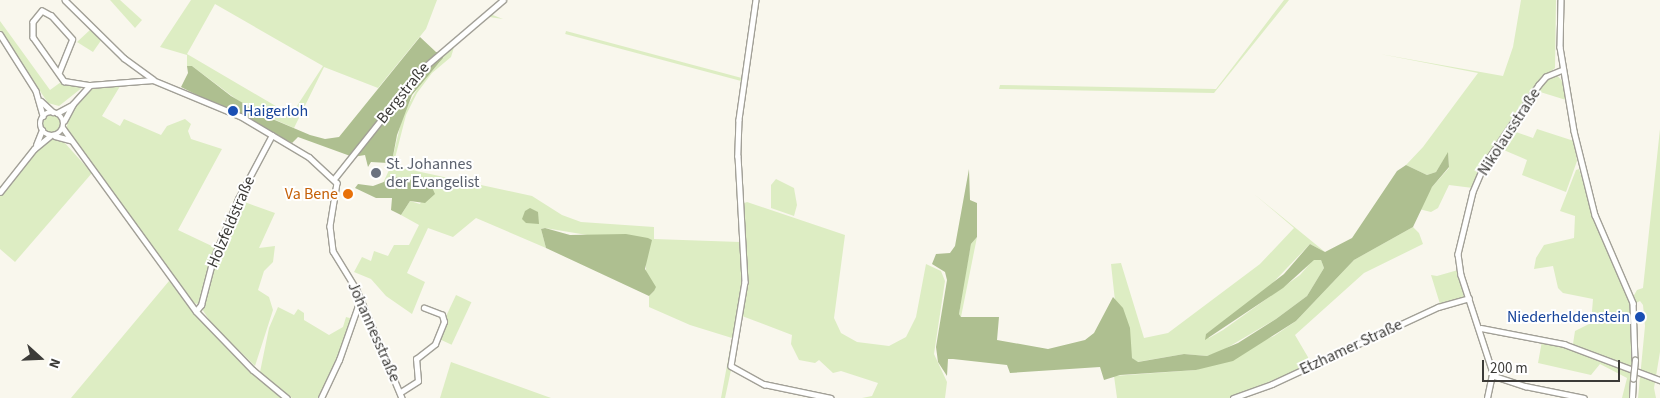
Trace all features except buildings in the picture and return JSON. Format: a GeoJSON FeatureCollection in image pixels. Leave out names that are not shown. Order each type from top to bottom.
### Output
{"type":"FeatureCollection","features":[{"type":"Feature","properties":{"kind":"street"},"geometry":{"type":"LineString","coordinates":[[65,0],[124,58],[153,80],[224,109],[299,149],[334,179]]}},
{"type":"Feature","properties":{"kind":"street","name":"Bergstraße"},"geometry":{"type":"LineString","coordinates":[[334,179],[420,71],[503,0]]}},
{"type":"Feature","properties":{"kind":"street"},"geometry":{"type":"LineString","coordinates":[[756,0],[739,120],[738,156],[745,282],[731,366],[764,384],[831,398]]}},
{"type":"Feature","properties":{"kind":"street"},"geometry":{"type":"LineString","coordinates":[[1560,0],[1559,34],[1563,70],[1590,200],[1633,303],[1635,360],[1632,398]]}},
{"type":"Feature","properties":{"kind":"street"},"geometry":{"type":"LineString","coordinates":[[60,72],[72,39],[51,16],[42,11],[33,22],[31,34],[69,84],[90,85],[153,80]]}},
{"type":"Feature","properties":{"kind":"street"},"geometry":{"type":"LineString","coordinates":[[0,34],[41,101],[64,121]]}},
{"type":"Feature","properties":{"kind":"street","name":"Nikolausstraße"},"geometry":{"type":"LineString","coordinates":[[1492,374],[1481,328],[1469,298],[1458,250],[1480,175],[1539,85],[1546,77],[1563,70]]}},
{"type":"Feature","properties":{"kind":"street"},"geometry":{"type":"LineString","coordinates":[[90,85],[73,104],[64,121],[63,128],[70,140],[196,311],[253,370],[288,398]]}},
{"type":"Feature","properties":{"kind":"street"},"geometry":{"type":"LineString","coordinates":[[0,192],[34,149],[42,130],[41,101]]}},
{"type":"Feature","properties":{"kind":"street"},"geometry":{"type":"LineString","coordinates":[[43,116],[55,113],[73,104]]}},
{"type":"Feature","properties":{"kind":"street"},"geometry":{"type":"LineString","coordinates":[[34,149],[63,128]]}},
{"type":"Feature","properties":{"kind":"street"},"geometry":{"type":"LineString","coordinates":[[42,130],[52,136],[70,140]]}},
{"type":"Feature","properties":{"kind":"street","name":"Holzfeldstraße"},"geometry":{"type":"LineString","coordinates":[[196,311],[238,199],[272,135]]}},
{"type":"Feature","properties":{"kind":"street","name":"Johannesstraße"},"geometry":{"type":"LineString","coordinates":[[334,179],[337,185],[331,216],[330,242],[336,258],[353,282],[402,398]]}},
{"type":"Feature","properties":{"kind":"street","name":"Etzhamer Straße"},"geometry":{"type":"LineString","coordinates":[[1233,398],[1272,384],[1438,307],[1469,298]]}},
{"type":"Feature","properties":{"kind":"street"},"geometry":{"type":"LineString","coordinates":[[321,398],[339,360],[360,300]]}},
{"type":"Feature","properties":{"kind":"street"},"geometry":{"type":"LineString","coordinates":[[400,392],[418,381],[416,359],[435,344],[444,322],[438,312],[424,308]]}},
{"type":"Feature","properties":{"kind":"street"},"geometry":{"type":"LineString","coordinates":[[1481,328],[1564,344],[1660,380]]}},
{"type":"Feature","properties":{"kind":"street"},"geometry":{"type":"LineString","coordinates":[[1487,398],[1492,374],[1525,386],[1584,398]]}},
{"type":"Feature","properties":{"kind":"green space"},"geometry":{"type":"Polygon","coordinates":[[[110,0],[120,0],[142,20],[135,28],[110,0]]]}},
{"type":"Feature","properties":{"kind":"green space"},"geometry":{"type":"Polygon","coordinates":[[[191,0],[437,0],[426,29],[378,88],[324,67],[294,128],[248,108],[192,66],[187,66],[187,55],[160,47],[191,0]],[[215,4],[187,54],[291,115],[323,66],[215,4]]]}},
{"type":"Feature","properties":{"kind":"green space"},"geometry":{"type":"Polygon","coordinates":[[[1284,0],[1289,0],[1214,93],[999,89],[1000,85],[1216,89],[1284,0]]]}},
{"type":"Feature","properties":{"kind":"green space"},"geometry":{"type":"Polygon","coordinates":[[[1521,0],[1556,0],[1555,68],[1545,76],[1485,161],[1473,188],[1449,185],[1438,208],[1431,212],[1419,209],[1432,187],[1449,168],[1448,153],[1436,172],[1427,175],[1406,165],[1423,147],[1478,73],[1380,54],[1503,76],[1513,47],[1521,0]]]}},
{"type":"Feature","properties":{"kind":"green space"},"geometry":{"type":"Polygon","coordinates":[[[490,14],[503,19],[489,17],[455,44],[451,57],[432,73],[417,93],[406,115],[393,166],[532,196],[562,215],[581,222],[654,227],[654,239],[740,242],[742,246],[744,292],[730,357],[731,370],[725,398],[721,398],[732,338],[690,325],[649,307],[649,296],[654,291],[646,275],[646,262],[587,235],[545,228],[541,229],[546,248],[476,218],[453,237],[428,228],[407,273],[425,282],[412,314],[386,296],[371,279],[354,272],[362,257],[371,261],[374,251],[388,256],[394,245],[409,245],[419,225],[401,215],[410,201],[420,204],[430,183],[406,178],[383,183],[391,166],[388,163],[393,156],[403,114],[420,84],[440,62],[443,52],[490,14]]]}},
{"type":"Feature","properties":{"kind":"green space"},"geometry":{"type":"Polygon","coordinates":[[[0,21],[50,90],[61,82],[83,87],[59,106],[48,103],[0,31],[0,21]]]}},
{"type":"Feature","properties":{"kind":"green space"},"geometry":{"type":"Polygon","coordinates":[[[91,29],[102,39],[93,52],[77,42],[91,29]]]}},
{"type":"Feature","properties":{"kind":"green space"},"geometry":{"type":"Polygon","coordinates":[[[566,31],[743,78],[742,81],[565,34],[566,31]]]}},
{"type":"Feature","properties":{"kind":"green space"},"geometry":{"type":"Polygon","coordinates":[[[420,37],[436,52],[443,52],[443,58],[412,95],[397,135],[393,156],[388,163],[371,162],[368,167],[365,155],[353,157],[298,137],[292,143],[181,87],[188,73],[187,66],[192,66],[231,96],[263,115],[310,135],[325,139],[339,137],[420,37]]]}},
{"type":"Feature","properties":{"kind":"green space"},"geometry":{"type":"Polygon","coordinates":[[[1556,74],[1562,81],[1566,100],[1537,91],[1547,78],[1556,74]]]}},
{"type":"Feature","properties":{"kind":"green space"},"geometry":{"type":"Polygon","coordinates":[[[122,83],[102,116],[120,126],[124,119],[161,135],[167,126],[185,119],[191,124],[188,131],[191,139],[222,149],[178,230],[216,248],[198,304],[193,303],[66,130],[70,114],[90,88],[122,83]]]}},
{"type":"Feature","properties":{"kind":"green space"},"geometry":{"type":"Polygon","coordinates":[[[52,115],[58,118],[61,124],[58,130],[52,133],[46,130],[43,124],[46,118],[52,115]]]}},
{"type":"Feature","properties":{"kind":"green space"},"geometry":{"type":"Polygon","coordinates":[[[1537,129],[1574,141],[1577,161],[1566,192],[1522,175],[1527,160],[1499,148],[1510,130],[1533,138],[1537,129]]]}},
{"type":"Feature","properties":{"kind":"green space"},"geometry":{"type":"Polygon","coordinates":[[[1660,129],[1660,352],[1654,388],[1656,398],[1638,398],[1645,326],[1643,305],[1640,301],[1636,303],[1633,297],[1637,290],[1643,288],[1660,129]]]}},
{"type":"Feature","properties":{"kind":"green space"},"geometry":{"type":"Polygon","coordinates":[[[48,139],[63,141],[92,173],[15,262],[0,249],[0,196],[48,139]]]}},
{"type":"Feature","properties":{"kind":"green space"},"geometry":{"type":"Polygon","coordinates":[[[1448,152],[1449,167],[1432,187],[1413,227],[1354,260],[1296,321],[1233,361],[1196,370],[1120,375],[1104,380],[1100,367],[1010,373],[1007,365],[953,359],[948,359],[947,376],[938,362],[936,347],[947,280],[945,272],[932,264],[936,254],[950,253],[955,246],[969,169],[970,200],[977,203],[977,237],[971,244],[959,314],[961,317],[999,317],[997,340],[1048,349],[1085,340],[1094,333],[1113,297],[1123,308],[1130,328],[1132,358],[1138,362],[1184,354],[1207,356],[1238,343],[1276,319],[1307,296],[1324,268],[1321,260],[1314,260],[1283,288],[1205,340],[1206,334],[1284,274],[1310,244],[1325,252],[1352,238],[1397,171],[1406,165],[1427,175],[1436,172],[1448,152]]]}},
{"type":"Feature","properties":{"kind":"green space"},"geometry":{"type":"Polygon","coordinates":[[[1579,169],[1596,223],[1628,292],[1633,310],[1634,354],[1629,398],[1622,398],[1627,378],[1600,364],[1591,375],[1538,363],[1542,341],[1610,359],[1573,344],[1575,331],[1591,323],[1593,299],[1563,293],[1558,288],[1553,266],[1534,269],[1536,258],[1544,245],[1574,238],[1575,216],[1560,211],[1576,170],[1579,169]]]}},
{"type":"Feature","properties":{"kind":"green space"},"geometry":{"type":"Polygon","coordinates":[[[397,177],[430,183],[435,194],[425,203],[410,201],[401,215],[391,210],[392,198],[376,198],[355,188],[358,184],[373,186],[397,177]]]}},
{"type":"Feature","properties":{"kind":"green space"},"geometry":{"type":"Polygon","coordinates":[[[776,179],[794,188],[797,205],[794,216],[771,208],[771,185],[776,179]]]}},
{"type":"Feature","properties":{"kind":"green space"},"geometry":{"type":"Polygon","coordinates":[[[1254,194],[1325,252],[1310,244],[1264,292],[1206,334],[1209,338],[1223,330],[1300,275],[1314,259],[1321,260],[1324,268],[1307,296],[1276,319],[1220,352],[1207,356],[1184,354],[1137,362],[1132,358],[1115,301],[1111,264],[1121,263],[1144,338],[1168,333],[1260,264],[1294,228],[1254,194]]]}},
{"type":"Feature","properties":{"kind":"green space"},"geometry":{"type":"Polygon","coordinates":[[[239,200],[275,213],[259,248],[275,246],[273,262],[264,271],[258,290],[269,297],[273,310],[255,366],[212,324],[202,309],[213,264],[239,200]]]}},
{"type":"Feature","properties":{"kind":"green space"},"geometry":{"type":"Polygon","coordinates":[[[747,202],[845,235],[834,318],[841,333],[857,342],[889,346],[906,337],[916,317],[926,264],[941,271],[945,281],[934,354],[947,382],[945,398],[862,398],[872,396],[878,383],[841,371],[833,373],[819,360],[815,363],[799,360],[791,344],[792,335],[742,316],[747,257],[742,204],[747,202]]]}},
{"type":"Feature","properties":{"kind":"green space"},"geometry":{"type":"Polygon","coordinates":[[[530,208],[538,212],[539,224],[526,223],[522,219],[525,211],[530,208]]]}},
{"type":"Feature","properties":{"kind":"green space"},"geometry":{"type":"Polygon","coordinates":[[[1413,227],[1419,233],[1423,244],[1364,273],[1295,335],[1312,364],[1230,398],[1117,398],[1114,376],[1196,370],[1274,336],[1296,321],[1354,260],[1413,227]]]}},
{"type":"Feature","properties":{"kind":"green space"},"geometry":{"type":"Polygon","coordinates":[[[545,228],[570,235],[626,234],[652,240],[645,269],[656,287],[654,291],[649,296],[546,248],[541,229],[545,228]]]}},
{"type":"Feature","properties":{"kind":"green space"},"geometry":{"type":"Polygon","coordinates":[[[977,237],[961,317],[959,314],[971,244],[977,237]]]}},
{"type":"Feature","properties":{"kind":"green space"},"geometry":{"type":"Polygon","coordinates":[[[1458,270],[1464,297],[1440,304],[1431,275],[1437,276],[1458,270]]]}},
{"type":"Feature","properties":{"kind":"green space"},"geometry":{"type":"Polygon","coordinates":[[[169,281],[229,351],[282,398],[71,398],[169,281]]]}},
{"type":"Feature","properties":{"kind":"green space"},"geometry":{"type":"Polygon","coordinates":[[[456,295],[471,302],[452,345],[436,338],[456,295]]]}},
{"type":"Feature","properties":{"kind":"green space"},"geometry":{"type":"Polygon","coordinates":[[[278,307],[294,315],[298,309],[304,313],[304,320],[329,335],[343,327],[346,317],[353,319],[320,398],[292,398],[260,372],[269,328],[278,307]]]}},
{"type":"Feature","properties":{"kind":"green space"},"geometry":{"type":"Polygon","coordinates":[[[451,362],[551,398],[440,398],[451,362]]]}},
{"type":"Feature","properties":{"kind":"place","name":"Haigerloh"},"geometry":{"type":"Point","coordinates":[233,111]}},
{"type":"Feature","properties":{"kind":"place","name":"St. Johannes der Evangelist"},"geometry":{"type":"Point","coordinates":[376,173]}},
{"type":"Feature","properties":{"kind":"place","name":"Va Bene"},"geometry":{"type":"Point","coordinates":[348,194]}},
{"type":"Feature","properties":{"kind":"place","name":"Niederheldenstein"},"geometry":{"type":"Point","coordinates":[1640,317]}}]}
